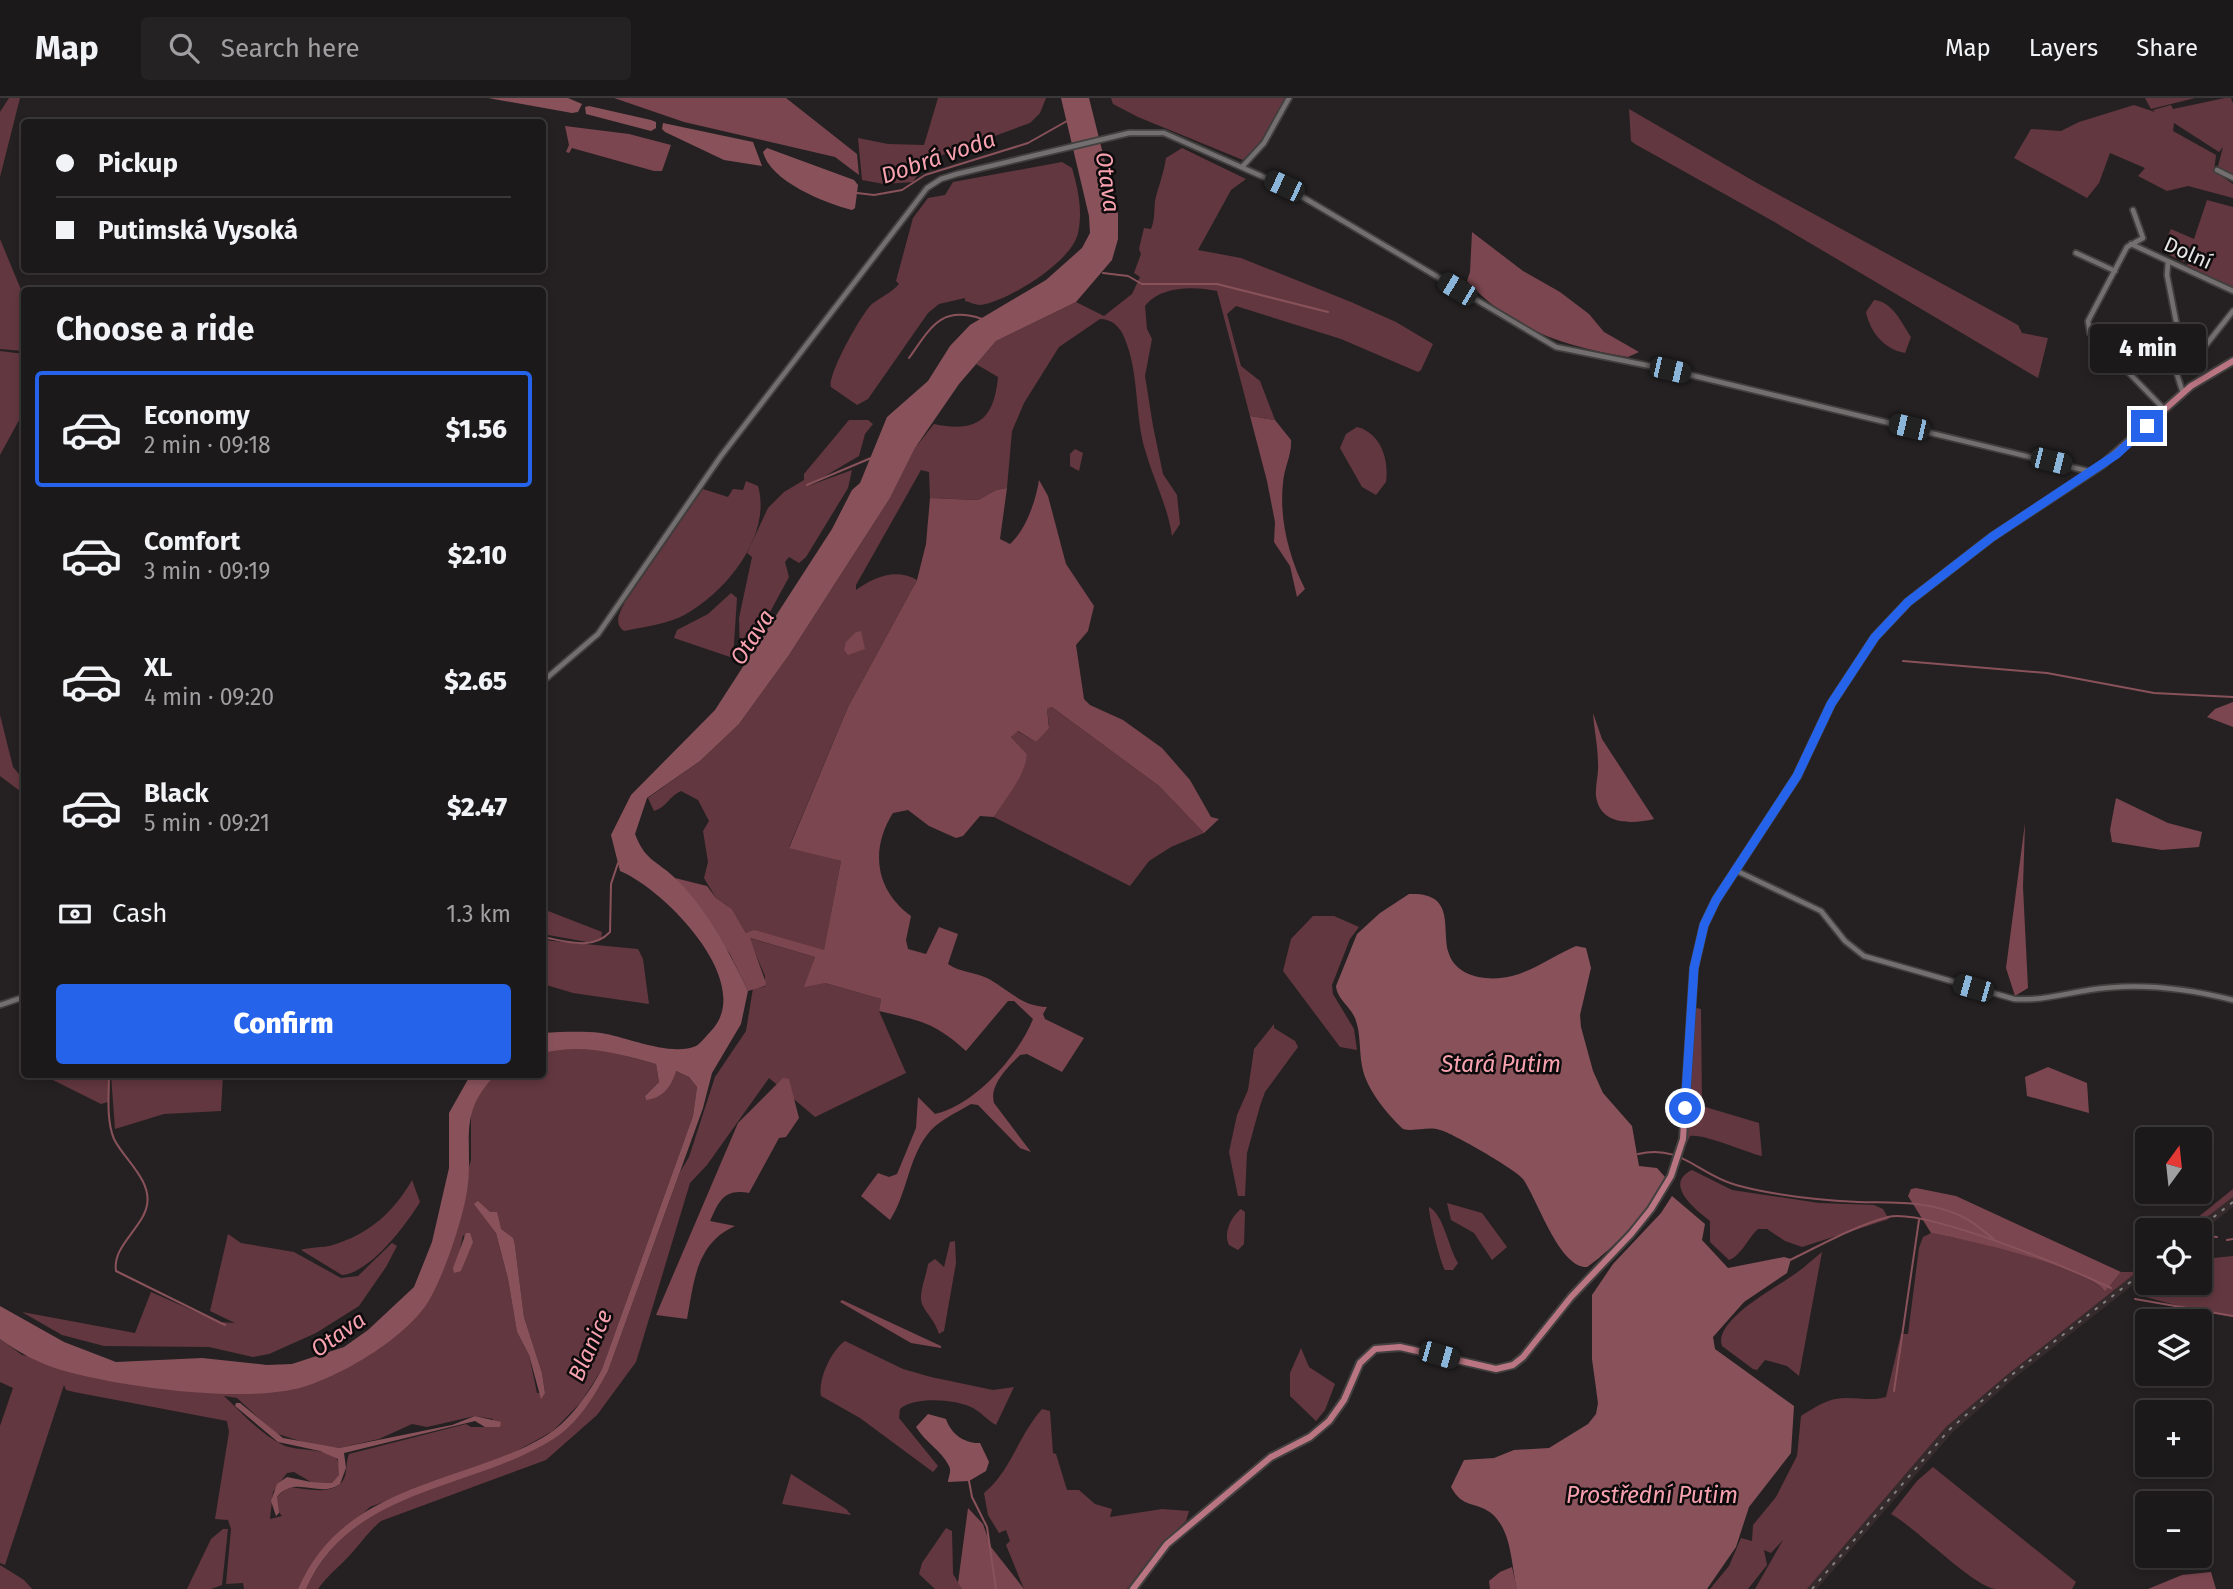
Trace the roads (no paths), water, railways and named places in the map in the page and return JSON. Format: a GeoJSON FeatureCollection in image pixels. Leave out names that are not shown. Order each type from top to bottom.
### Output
{"type":"FeatureCollection","features":[{"type":"Feature","properties":{"kind":"main road"},"geometry":{"type":"LineString","coordinates":[[1133,1589],[1162,1549],[1242,1479],[1271,1457],[1321,1428],[1340,1406],[1360,1363],[1375,1349],[1400,1347],[1496,1369],[1513,1365],[1631,1234],[1661,1195],[1681,1151],[1696,954],[1708,916],[1797,776],[1831,704],[1884,624],[1992,537],[2092,472],[2129,443],[2183,393],[2233,361]]}},
{"type":"Feature","properties":{"kind":"street"},"geometry":{"type":"LineString","coordinates":[[1242,167],[1264,143],[1289,98]]}},
{"type":"Feature","properties":{"kind":"street"},"geometry":{"type":"LineString","coordinates":[[546,679],[598,634],[721,456],[924,191],[946,177],[1140,131],[1158,132],[1242,167],[1321,207],[1556,347],[1670,370],[2092,472]]}},
{"type":"Feature","properties":{"kind":"street"},"geometry":{"type":"LineString","coordinates":[[2217,170],[2233,178]]}},
{"type":"Feature","properties":{"kind":"street"},"geometry":{"type":"LineString","coordinates":[[2133,210],[2143,238],[2131,244],[2088,321],[2090,332],[2164,409]]}},
{"type":"Feature","properties":{"kind":"street","name":"Dolní"},"geometry":{"type":"LineString","coordinates":[[2131,244],[2233,291]]}},
{"type":"Feature","properties":{"kind":"street"},"geometry":{"type":"LineString","coordinates":[[2076,253],[2115,271]]}},
{"type":"Feature","properties":{"kind":"street"},"geometry":{"type":"LineString","coordinates":[[2168,262],[2167,275],[2177,326],[2164,331],[2183,393]]}},
{"type":"Feature","properties":{"kind":"street"},"geometry":{"type":"LineString","coordinates":[[2172,361],[2202,350],[2233,312]]}},
{"type":"Feature","properties":{"kind":"street"},"geometry":{"type":"LineString","coordinates":[[2076,468],[2081,480]]}},
{"type":"Feature","properties":{"kind":"street"},"geometry":{"type":"LineString","coordinates":[[1737,871],[1821,911],[1845,941],[1864,956],[2014,999],[2034,1001],[2089,990],[2142,987],[2196,991],[2233,1000]]}},
{"type":"Feature","properties":{"kind":"street"},"geometry":{"type":"LineString","coordinates":[[0,1004],[21,998]]}},
{"type":"Feature","properties":{"kind":"water"},"geometry":{"type":"Polygon","coordinates":[[[488,98],[568,98],[582,104],[578,112],[572,113],[488,98]]]}},
{"type":"Feature","properties":{"kind":"water","name":"Otava"},"geometry":{"type":"Polygon","coordinates":[[[1061,98],[1089,98],[1118,214],[1118,239],[1112,260],[1076,302],[996,341],[959,384],[915,448],[890,498],[789,655],[739,724],[700,761],[647,798],[635,834],[639,843],[648,856],[671,874],[699,905],[726,947],[748,991],[741,1024],[712,1073],[703,1108],[608,1371],[592,1399],[578,1417],[555,1438],[522,1456],[416,1495],[383,1510],[352,1530],[326,1555],[306,1589],[298,1589],[313,1561],[353,1520],[401,1494],[503,1457],[545,1436],[561,1425],[575,1410],[602,1369],[693,1116],[697,1087],[689,1077],[676,1071],[666,1091],[646,1100],[645,1096],[659,1082],[656,1064],[586,1049],[546,1052],[546,1033],[601,1033],[662,1048],[686,1049],[702,1041],[722,1011],[722,988],[714,964],[699,940],[659,897],[620,871],[611,835],[631,795],[715,710],[832,529],[852,490],[860,483],[887,417],[928,381],[950,346],[970,325],[1046,280],[1082,248],[1090,233],[1089,216],[1061,98]]]}},
{"type":"Feature","properties":{"kind":"water"},"geometry":{"type":"Polygon","coordinates":[[[585,107],[651,120],[656,122],[656,128],[651,131],[586,114],[585,107]]]}},
{"type":"Feature","properties":{"kind":"water"},"geometry":{"type":"Polygon","coordinates":[[[663,123],[753,142],[762,166],[724,160],[665,132],[662,129],[663,123]]]}},
{"type":"Feature","properties":{"kind":"water"},"geometry":{"type":"Polygon","coordinates":[[[767,148],[854,180],[858,185],[855,208],[852,210],[827,202],[787,181],[768,163],[763,152],[767,148]]]}},
{"type":"Feature","properties":{"kind":"water","name":"Stará Putim"},"geometry":{"type":"Polygon","coordinates":[[[1409,894],[1424,895],[1440,905],[1444,912],[1446,941],[1452,960],[1458,967],[1474,976],[1512,976],[1576,946],[1586,948],[1591,968],[1580,1015],[1593,1071],[1603,1093],[1632,1126],[1639,1166],[1657,1168],[1665,1177],[1654,1199],[1632,1226],[1587,1267],[1577,1264],[1558,1245],[1523,1179],[1484,1152],[1447,1132],[1435,1129],[1403,1129],[1384,1109],[1364,1075],[1357,1024],[1336,986],[1357,934],[1380,913],[1409,894]]]}},
{"type":"Feature","properties":{"kind":"water"},"geometry":{"type":"Polygon","coordinates":[[[469,1078],[493,1078],[475,1104],[471,1118],[466,1197],[447,1261],[431,1297],[408,1326],[356,1364],[303,1387],[278,1392],[216,1394],[148,1387],[61,1370],[29,1357],[0,1339],[0,1306],[64,1342],[116,1362],[202,1358],[267,1365],[292,1364],[344,1347],[368,1330],[414,1287],[432,1242],[449,1168],[449,1113],[469,1078]]]}},
{"type":"Feature","properties":{"kind":"water","name":"Prostřední Putim"},"geometry":{"type":"Polygon","coordinates":[[[1672,1196],[1705,1224],[1702,1240],[1728,1268],[1784,1257],[1791,1259],[1787,1273],[1744,1302],[1713,1337],[1715,1349],[1794,1406],[1791,1453],[1749,1507],[1736,1547],[1707,1589],[1517,1589],[1510,1548],[1498,1520],[1485,1509],[1460,1499],[1451,1487],[1464,1460],[1494,1458],[1514,1450],[1549,1448],[1588,1424],[1596,1414],[1598,1403],[1592,1359],[1592,1295],[1613,1264],[1661,1213],[1672,1196]]]}},
{"type":"Feature","properties":{"kind":"water"},"geometry":{"type":"Polygon","coordinates":[[[478,1201],[490,1212],[497,1212],[501,1229],[513,1238],[524,1317],[542,1373],[545,1393],[541,1399],[529,1355],[517,1332],[508,1279],[496,1233],[474,1204],[478,1201]]]}},
{"type":"Feature","properties":{"kind":"water"},"geometry":{"type":"Polygon","coordinates":[[[466,1233],[470,1233],[473,1242],[461,1271],[454,1273],[453,1268],[466,1233]]]}},
{"type":"Feature","properties":{"kind":"water"},"geometry":{"type":"Polygon","coordinates":[[[240,1403],[283,1438],[339,1448],[452,1425],[475,1416],[501,1422],[500,1427],[485,1427],[475,1421],[344,1453],[346,1468],[340,1484],[324,1489],[292,1487],[284,1490],[277,1497],[279,1513],[276,1516],[271,1501],[277,1484],[287,1477],[332,1483],[339,1475],[338,1459],[320,1451],[278,1442],[235,1406],[240,1403]]]}},
{"type":"Feature","properties":{"kind":"water"},"geometry":{"type":"Polygon","coordinates":[[[928,1414],[946,1419],[951,1429],[964,1440],[980,1443],[989,1462],[986,1471],[969,1481],[948,1482],[949,1466],[916,1427],[928,1414]]]}},
{"type":"Feature","properties":{"kind":"waterway","name":"Dobrá voda"},"geometry":{"type":"LineString","coordinates":[[857,193],[874,195],[902,190],[925,175],[1028,143],[1067,121]]}},
{"type":"Feature","properties":{"kind":"waterway"},"geometry":{"type":"LineString","coordinates":[[1103,273],[1128,276],[1142,284],[1217,284],[1328,312]]}},
{"type":"Feature","properties":{"kind":"waterway"},"geometry":{"type":"LineString","coordinates":[[909,358],[931,328],[947,317],[968,315],[982,319]]}},
{"type":"Feature","properties":{"kind":"waterway"},"geometry":{"type":"LineString","coordinates":[[807,485],[871,458]]}},
{"type":"Feature","properties":{"kind":"waterway"},"geometry":{"type":"LineString","coordinates":[[1903,661],[2047,673],[2154,693],[2233,697]]}},
{"type":"Feature","properties":{"kind":"waterway"},"geometry":{"type":"LineString","coordinates":[[546,938],[587,943],[603,938],[610,932],[611,884],[618,863]]}},
{"type":"Feature","properties":{"kind":"waterway"},"geometry":{"type":"LineString","coordinates":[[109,1078],[111,1132],[141,1178],[147,1196],[147,1205],[140,1222],[119,1253],[116,1271],[225,1325]]}},
{"type":"Feature","properties":{"kind":"waterway"},"geometry":{"type":"LineString","coordinates":[[1638,1154],[1666,1153],[1722,1180],[1766,1192],[1827,1200],[1912,1204],[1937,1208],[1967,1219],[1994,1239]]}},
{"type":"Feature","properties":{"kind":"waterway"},"geometry":{"type":"LineString","coordinates":[[1790,1260],[1863,1225],[1888,1217],[1907,1217],[1965,1230],[2111,1288]]}},
{"type":"Feature","properties":{"kind":"waterway"},"geometry":{"type":"LineString","coordinates":[[1894,1391],[1919,1220]]}},
{"type":"Feature","properties":{"kind":"waterway"},"geometry":{"type":"LineString","coordinates":[[2212,1236],[2217,1237]]}},
{"type":"Feature","properties":{"kind":"waterway"},"geometry":{"type":"LineString","coordinates":[[2227,1240],[2233,1239]]}},
{"type":"Feature","properties":{"kind":"waterway"},"geometry":{"type":"LineString","coordinates":[[2135,1299],[2233,1316]]}},
{"type":"Feature","properties":{"kind":"waterway"},"geometry":{"type":"LineString","coordinates":[[969,1481],[972,1497],[987,1527],[996,1589]]}},
{"type":"Feature","properties":{"kind":"railway"},"geometry":{"type":"LineString","coordinates":[[2212,1218],[2233,1202]]}},
{"type":"Feature","properties":{"kind":"railway"},"geometry":{"type":"LineString","coordinates":[[1812,1589],[1949,1430],[2009,1377],[2135,1278]]}},
{"type":"Feature","properties":{"kind":"water label","name":"Blanice"},"geometry":{"type":"Point","coordinates":[590,1345]}}]}
